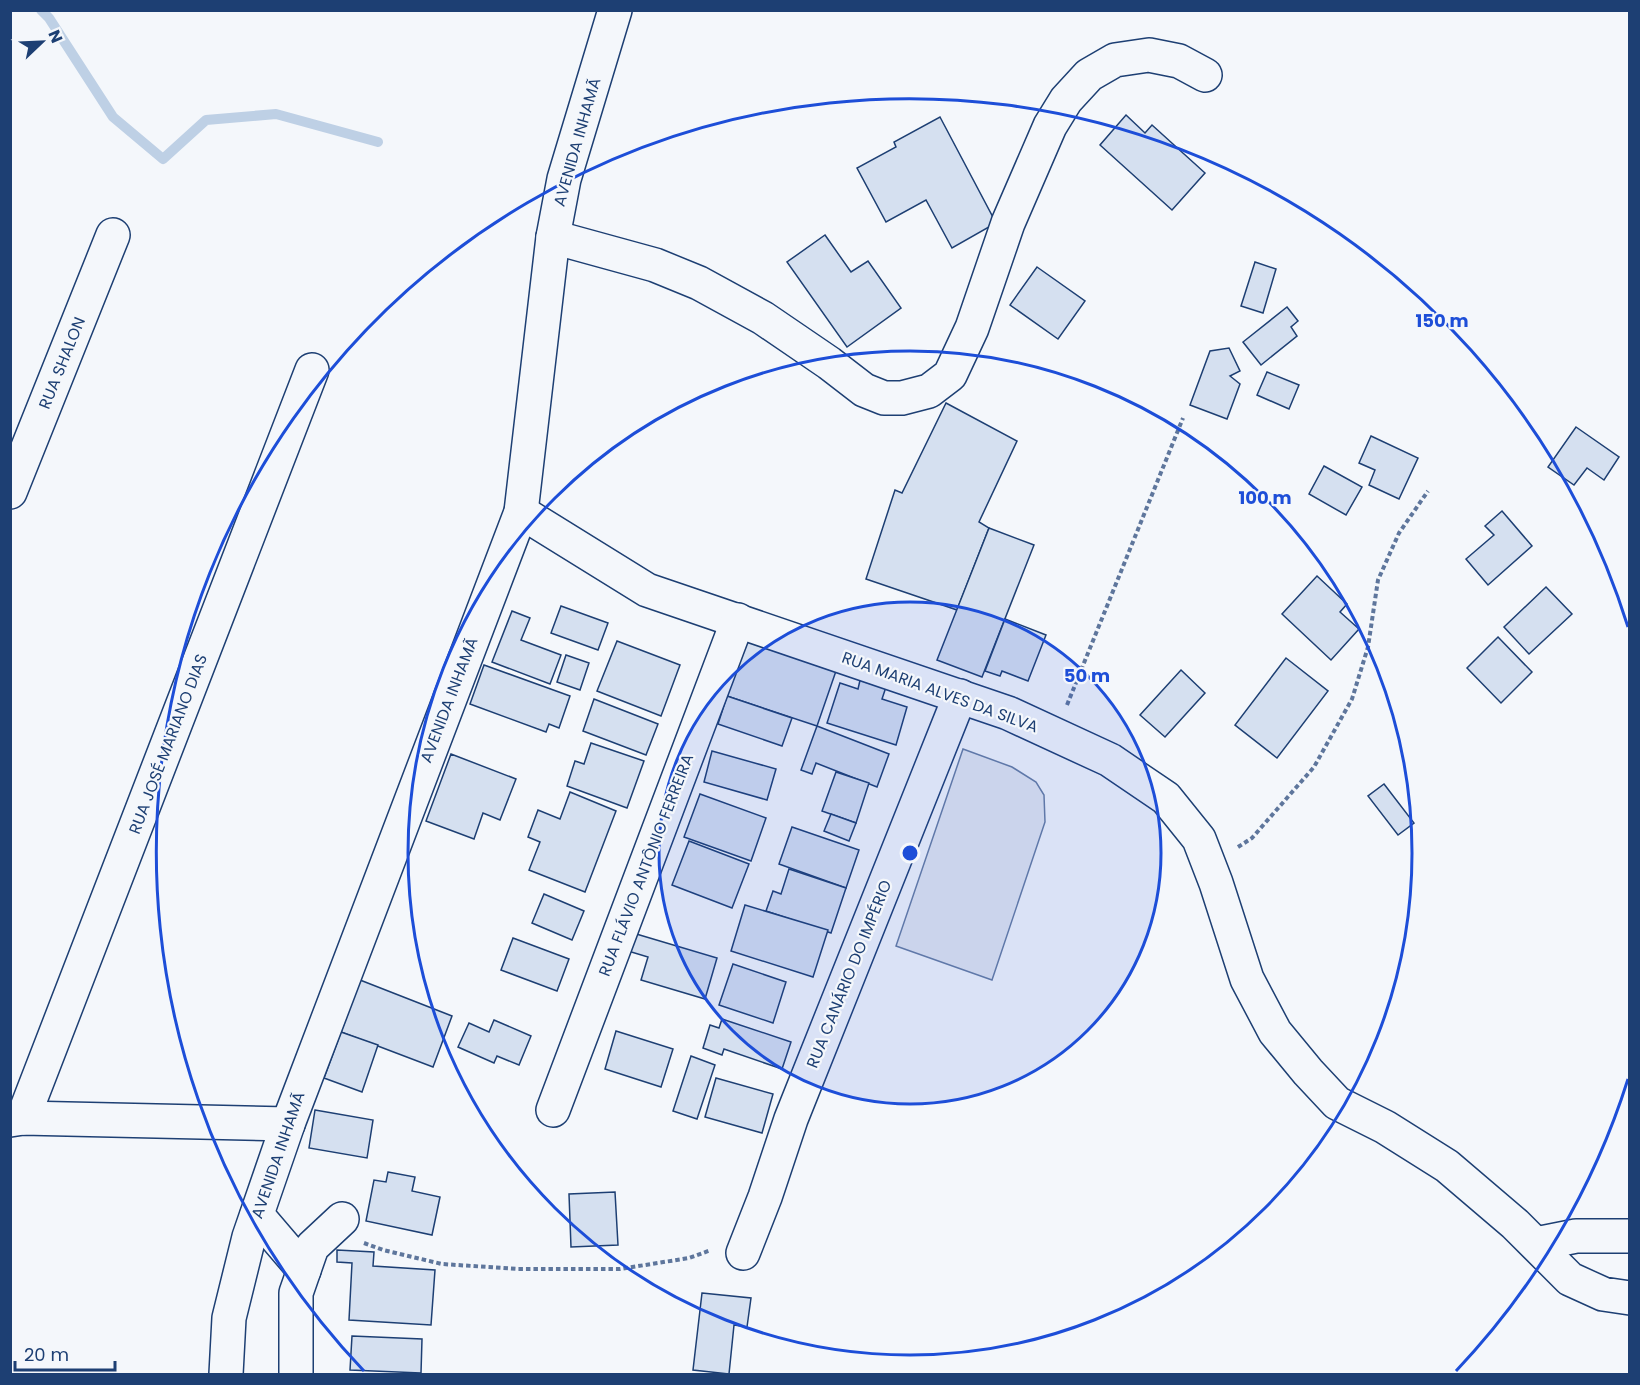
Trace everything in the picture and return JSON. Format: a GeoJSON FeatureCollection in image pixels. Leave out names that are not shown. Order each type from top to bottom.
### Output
{"type":"FeatureCollection","features":[{"type":"Feature","properties":{"kind":"street","name":"AVENIDA INHAMÃ"},"geometry":{"type":"LineString","coordinates":[[226,1374],[229,1318],[249,1237],[288,1124],[521,513],[553,237],[564,178],[615,10]]}},
{"type":"Feature","properties":{"kind":"street"},"geometry":{"type":"LineString","coordinates":[[553,237],[655,266],[699,283],[763,318],[864,390],[884,398],[902,398],[929,391],[950,375],[972,328],[1008,223],[1050,126],[1066,100],[1089,75],[1115,60],[1149,55],[1179,61],[1205,75]]}},
{"type":"Feature","properties":{"kind":"street","name":"RUA SHALON"},"geometry":{"type":"LineString","coordinates":[[10,492],[113,235]]}},
{"type":"Feature","properties":{"kind":"street","name":"RUA JOSÉ MARIANO DIAS"},"geometry":{"type":"LineString","coordinates":[[17,1119],[312,370]]}},
{"type":"Feature","properties":{"kind":"street","name":"RUA MARIA ALVES DA SILVA"},"geometry":{"type":"LineString","coordinates":[[521,513],[647,590],[1008,713],[1110,760],[1166,798],[1199,840],[1246,979],[1275,1032],[1308,1072],[1338,1103],[1385,1127],[1447,1166],[1536,1244],[1570,1279],[1604,1294],[1629,1298]]}},
{"type":"Feature","properties":{"kind":"street","name":"RUA FLÁVIO ANTÔNIO FERREIRA"},"geometry":{"type":"LineString","coordinates":[[554,1110],[738,620]]}},
{"type":"Feature","properties":{"kind":"street","name":"RUA CANÁRIO DO IMPÉRIO"},"geometry":{"type":"LineString","coordinates":[[746,1245],[791,1119],[960,696]]}},
{"type":"Feature","properties":{"kind":"street"},"geometry":{"type":"LineString","coordinates":[[17,1119],[288,1124]]}},
{"type":"Feature","properties":{"kind":"street"},"geometry":{"type":"LineString","coordinates":[[257,1215],[304,1270]]}},
{"type":"Feature","properties":{"kind":"street"},"geometry":{"type":"LineString","coordinates":[[296,1374],[296,1293],[312,1247],[336,1225]]}},
{"type":"Feature","properties":{"kind":"street"},"geometry":{"type":"LineString","coordinates":[[1536,1244],[1576,1236],[1629,1236]]}},
{"type":"Feature","properties":{"kind":"path"},"geometry":{"type":"LineString","coordinates":[[1056,734],[1183,418]]}},
{"type":"Feature","properties":{"kind":"path"},"geometry":{"type":"LineString","coordinates":[[1210,867],[1252,837],[1314,767],[1352,699],[1368,647],[1378,580],[1399,533],[1428,490]]}},
{"type":"Feature","properties":{"kind":"path"},"geometry":{"type":"LineString","coordinates":[[336,1225],[383,1250],[442,1264],[518,1269],[620,1269],[746,1245]]}},
{"type":"Feature","properties":{"kind":"shaded area"},"geometry":{"type":"Polygon","coordinates":[[[963,749],[1012,767],[1036,782],[1044,795],[1045,822],[992,980],[896,946],[963,749]]]}},
{"type":"Feature","properties":{"kind":"building"},"geometry":{"type":"Polygon","coordinates":[[[1126,115],[1145,133],[1152,125],[1205,173],[1172,210],[1100,145],[1126,115]]]}},
{"type":"Feature","properties":{"kind":"building"},"geometry":{"type":"Polygon","coordinates":[[[940,117],[996,223],[952,248],[926,200],[886,222],[857,168],[896,147],[894,142],[940,117]]]}},
{"type":"Feature","properties":{"kind":"building"},"geometry":{"type":"Polygon","coordinates":[[[825,235],[851,272],[868,261],[901,308],[847,347],[787,262],[825,235]]]}},
{"type":"Feature","properties":{"kind":"building"},"geometry":{"type":"Polygon","coordinates":[[[1255,262],[1276,269],[1263,313],[1241,306],[1255,262]]]}},
{"type":"Feature","properties":{"kind":"building"},"geometry":{"type":"Polygon","coordinates":[[[1037,267],[1085,301],[1058,339],[1010,305],[1037,267]]]}},
{"type":"Feature","properties":{"kind":"building"},"geometry":{"type":"Polygon","coordinates":[[[1287,307],[1298,321],[1291,327],[1297,336],[1261,365],[1243,342],[1287,307]]]}},
{"type":"Feature","properties":{"kind":"building"},"geometry":{"type":"Polygon","coordinates":[[[1229,348],[1240,371],[1230,376],[1240,384],[1227,419],[1190,405],[1210,351],[1229,348]]]}},
{"type":"Feature","properties":{"kind":"building"},"geometry":{"type":"Polygon","coordinates":[[[1267,372],[1299,385],[1289,409],[1257,395],[1267,372]]]}},
{"type":"Feature","properties":{"kind":"building"},"geometry":{"type":"Polygon","coordinates":[[[946,403],[1017,441],[979,522],[989,528],[957,610],[866,579],[895,490],[902,493],[946,403]]]}},
{"type":"Feature","properties":{"kind":"building"},"geometry":{"type":"Polygon","coordinates":[[[1576,427],[1619,457],[1604,480],[1587,468],[1574,485],[1548,467],[1576,427]]]}},
{"type":"Feature","properties":{"kind":"building"},"geometry":{"type":"Polygon","coordinates":[[[1371,436],[1418,458],[1399,499],[1369,485],[1375,470],[1359,463],[1371,436]]]}},
{"type":"Feature","properties":{"kind":"building"},"geometry":{"type":"Polygon","coordinates":[[[1324,466],[1362,487],[1346,515],[1309,494],[1324,466]]]}},
{"type":"Feature","properties":{"kind":"building"},"geometry":{"type":"Polygon","coordinates":[[[1502,511],[1532,546],[1488,585],[1466,559],[1494,535],[1485,526],[1502,511]]]}},
{"type":"Feature","properties":{"kind":"building"},"geometry":{"type":"Polygon","coordinates":[[[989,528],[1034,545],[982,677],[937,660],[989,528]]]}},
{"type":"Feature","properties":{"kind":"building"},"geometry":{"type":"Polygon","coordinates":[[[1317,576],[1347,604],[1340,612],[1359,629],[1331,660],[1282,614],[1317,576]]]}},
{"type":"Feature","properties":{"kind":"building"},"geometry":{"type":"Polygon","coordinates":[[[1546,587],[1572,614],[1529,654],[1504,627],[1546,587]]]}},
{"type":"Feature","properties":{"kind":"building"},"geometry":{"type":"Polygon","coordinates":[[[561,606],[608,623],[598,650],[551,633],[561,606]]]}},
{"type":"Feature","properties":{"kind":"building"},"geometry":{"type":"Polygon","coordinates":[[[512,611],[530,618],[521,640],[561,655],[550,684],[492,662],[512,611]]]}},
{"type":"Feature","properties":{"kind":"building"},"geometry":{"type":"Polygon","coordinates":[[[1005,619],[1046,635],[1028,681],[1002,671],[1000,676],[985,671],[1005,619]]]}},
{"type":"Feature","properties":{"kind":"building"},"geometry":{"type":"Polygon","coordinates":[[[1498,637],[1532,672],[1501,703],[1467,668],[1498,637]]]}},
{"type":"Feature","properties":{"kind":"building"},"geometry":{"type":"Polygon","coordinates":[[[746,640],[836,671],[817,726],[727,696],[746,640]]]}},
{"type":"Feature","properties":{"kind":"building"},"geometry":{"type":"Polygon","coordinates":[[[617,641],[680,665],[661,716],[597,691],[617,641]]]}},
{"type":"Feature","properties":{"kind":"building"},"geometry":{"type":"Polygon","coordinates":[[[566,655],[589,663],[580,690],[557,682],[566,655]]]}},
{"type":"Feature","properties":{"kind":"building"},"geometry":{"type":"Polygon","coordinates":[[[1286,658],[1328,691],[1277,758],[1235,725],[1286,658]]]}},
{"type":"Feature","properties":{"kind":"building"},"geometry":{"type":"Polygon","coordinates":[[[484,665],[570,696],[559,728],[549,724],[546,732],[470,704],[484,665]]]}},
{"type":"Feature","properties":{"kind":"building"},"geometry":{"type":"Polygon","coordinates":[[[1181,670],[1205,693],[1165,737],[1140,715],[1181,670]]]}},
{"type":"Feature","properties":{"kind":"building"},"geometry":{"type":"Polygon","coordinates":[[[861,676],[887,684],[882,699],[907,707],[896,745],[827,723],[840,683],[858,689],[861,676]]]}},
{"type":"Feature","properties":{"kind":"building"},"geometry":{"type":"Polygon","coordinates":[[[727,696],[792,718],[782,746],[718,724],[727,696]]]}},
{"type":"Feature","properties":{"kind":"building"},"geometry":{"type":"Polygon","coordinates":[[[594,699],[658,724],[646,755],[583,731],[594,699]]]}},
{"type":"Feature","properties":{"kind":"building"},"geometry":{"type":"Polygon","coordinates":[[[817,726],[889,754],[877,787],[816,763],[812,774],[801,770],[817,726]]]}},
{"type":"Feature","properties":{"kind":"building"},"geometry":{"type":"Polygon","coordinates":[[[591,743],[644,761],[627,808],[567,786],[575,761],[584,764],[591,743]]]}},
{"type":"Feature","properties":{"kind":"building"},"geometry":{"type":"Polygon","coordinates":[[[712,751],[776,769],[767,800],[704,782],[712,751]]]}},
{"type":"Feature","properties":{"kind":"building"},"geometry":{"type":"Polygon","coordinates":[[[451,754],[516,779],[500,820],[483,813],[474,839],[426,821],[451,754]]]}},
{"type":"Feature","properties":{"kind":"building"},"geometry":{"type":"Polygon","coordinates":[[[836,772],[869,783],[856,823],[822,811],[836,772]]]}},
{"type":"Feature","properties":{"kind":"building"},"geometry":{"type":"Polygon","coordinates":[[[1384,784],[1414,823],[1398,835],[1368,796],[1384,784]]]}},
{"type":"Feature","properties":{"kind":"building"},"geometry":{"type":"Polygon","coordinates":[[[570,792],[616,811],[585,892],[529,870],[540,842],[528,837],[538,810],[560,819],[570,792]]]}},
{"type":"Feature","properties":{"kind":"building"},"geometry":{"type":"Polygon","coordinates":[[[700,794],[766,818],[751,861],[684,837],[700,794]]]}},
{"type":"Feature","properties":{"kind":"building"},"geometry":{"type":"Polygon","coordinates":[[[831,814],[856,823],[849,841],[824,831],[831,814]]]}},
{"type":"Feature","properties":{"kind":"building"},"geometry":{"type":"Polygon","coordinates":[[[792,827],[859,850],[846,888],[779,864],[792,827]]]}},
{"type":"Feature","properties":{"kind":"building"},"geometry":{"type":"Polygon","coordinates":[[[689,841],[749,864],[732,908],[672,885],[689,841]]]}},
{"type":"Feature","properties":{"kind":"building"},"geometry":{"type":"Polygon","coordinates":[[[789,869],[846,888],[831,933],[766,911],[773,891],[781,894],[789,869]]]}},
{"type":"Feature","properties":{"kind":"building"},"geometry":{"type":"Polygon","coordinates":[[[544,894],[584,911],[572,940],[532,923],[544,894]]]}},
{"type":"Feature","properties":{"kind":"building"},"geometry":{"type":"Polygon","coordinates":[[[745,905],[828,930],[813,977],[731,951],[745,905]]]}},
{"type":"Feature","properties":{"kind":"building"},"geometry":{"type":"Polygon","coordinates":[[[633,933],[717,958],[705,999],[641,980],[648,957],[628,951],[633,933]]]}},
{"type":"Feature","properties":{"kind":"building"},"geometry":{"type":"Polygon","coordinates":[[[513,938],[569,959],[557,991],[501,970],[513,938]]]}},
{"type":"Feature","properties":{"kind":"building"},"geometry":{"type":"Polygon","coordinates":[[[733,964],[786,982],[773,1023],[719,1005],[733,964]]]}},
{"type":"Feature","properties":{"kind":"building"},"geometry":{"type":"Polygon","coordinates":[[[360,980],[452,1016],[433,1067],[341,1032],[360,980]]]}},
{"type":"Feature","properties":{"kind":"building"},"geometry":{"type":"Polygon","coordinates":[[[722,1019],[791,1042],[782,1069],[724,1049],[722,1055],[703,1048],[710,1025],[719,1028],[722,1019]]]}},
{"type":"Feature","properties":{"kind":"building"},"geometry":{"type":"Polygon","coordinates":[[[494,1020],[531,1036],[519,1065],[497,1056],[494,1063],[458,1047],[469,1023],[489,1032],[494,1020]]]}},
{"type":"Feature","properties":{"kind":"building"},"geometry":{"type":"Polygon","coordinates":[[[616,1031],[673,1049],[661,1087],[605,1069],[616,1031]]]}},
{"type":"Feature","properties":{"kind":"building"},"geometry":{"type":"Polygon","coordinates":[[[341,1032],[378,1045],[362,1092],[324,1078],[341,1032]]]}},
{"type":"Feature","properties":{"kind":"building"},"geometry":{"type":"Polygon","coordinates":[[[691,1056],[715,1065],[697,1119],[673,1111],[691,1056]]]}},
{"type":"Feature","properties":{"kind":"building"},"geometry":{"type":"Polygon","coordinates":[[[716,1078],[773,1094],[762,1133],[705,1117],[716,1078]]]}},
{"type":"Feature","properties":{"kind":"building"},"geometry":{"type":"Polygon","coordinates":[[[315,1110],[373,1120],[367,1158],[309,1148],[315,1110]]]}},
{"type":"Feature","properties":{"kind":"building"},"geometry":{"type":"Polygon","coordinates":[[[388,1172],[415,1177],[412,1191],[440,1197],[432,1235],[366,1221],[374,1180],[386,1182],[388,1172]]]}},
{"type":"Feature","properties":{"kind":"building"},"geometry":{"type":"Polygon","coordinates":[[[615,1192],[618,1245],[571,1247],[569,1194],[615,1192]]]}},
{"type":"Feature","properties":{"kind":"building"},"geometry":{"type":"Polygon","coordinates":[[[337,1250],[374,1252],[373,1266],[435,1270],[431,1325],[349,1320],[352,1263],[337,1262],[337,1250]]]}},
{"type":"Feature","properties":{"kind":"building"},"geometry":{"type":"Polygon","coordinates":[[[702,1293],[751,1298],[747,1327],[734,1325],[729,1374],[693,1370],[702,1293]]]}},
{"type":"Feature","properties":{"kind":"building"},"geometry":{"type":"Polygon","coordinates":[[[352,1336],[422,1339],[421,1373],[350,1370],[352,1336]]]}},
{"type":"Feature","properties":{"kind":"waterway"},"geometry":{"type":"LineString","coordinates":[[41,10],[49,18],[113,117],[163,159],[206,120],[276,114],[378,142]]}}]}
